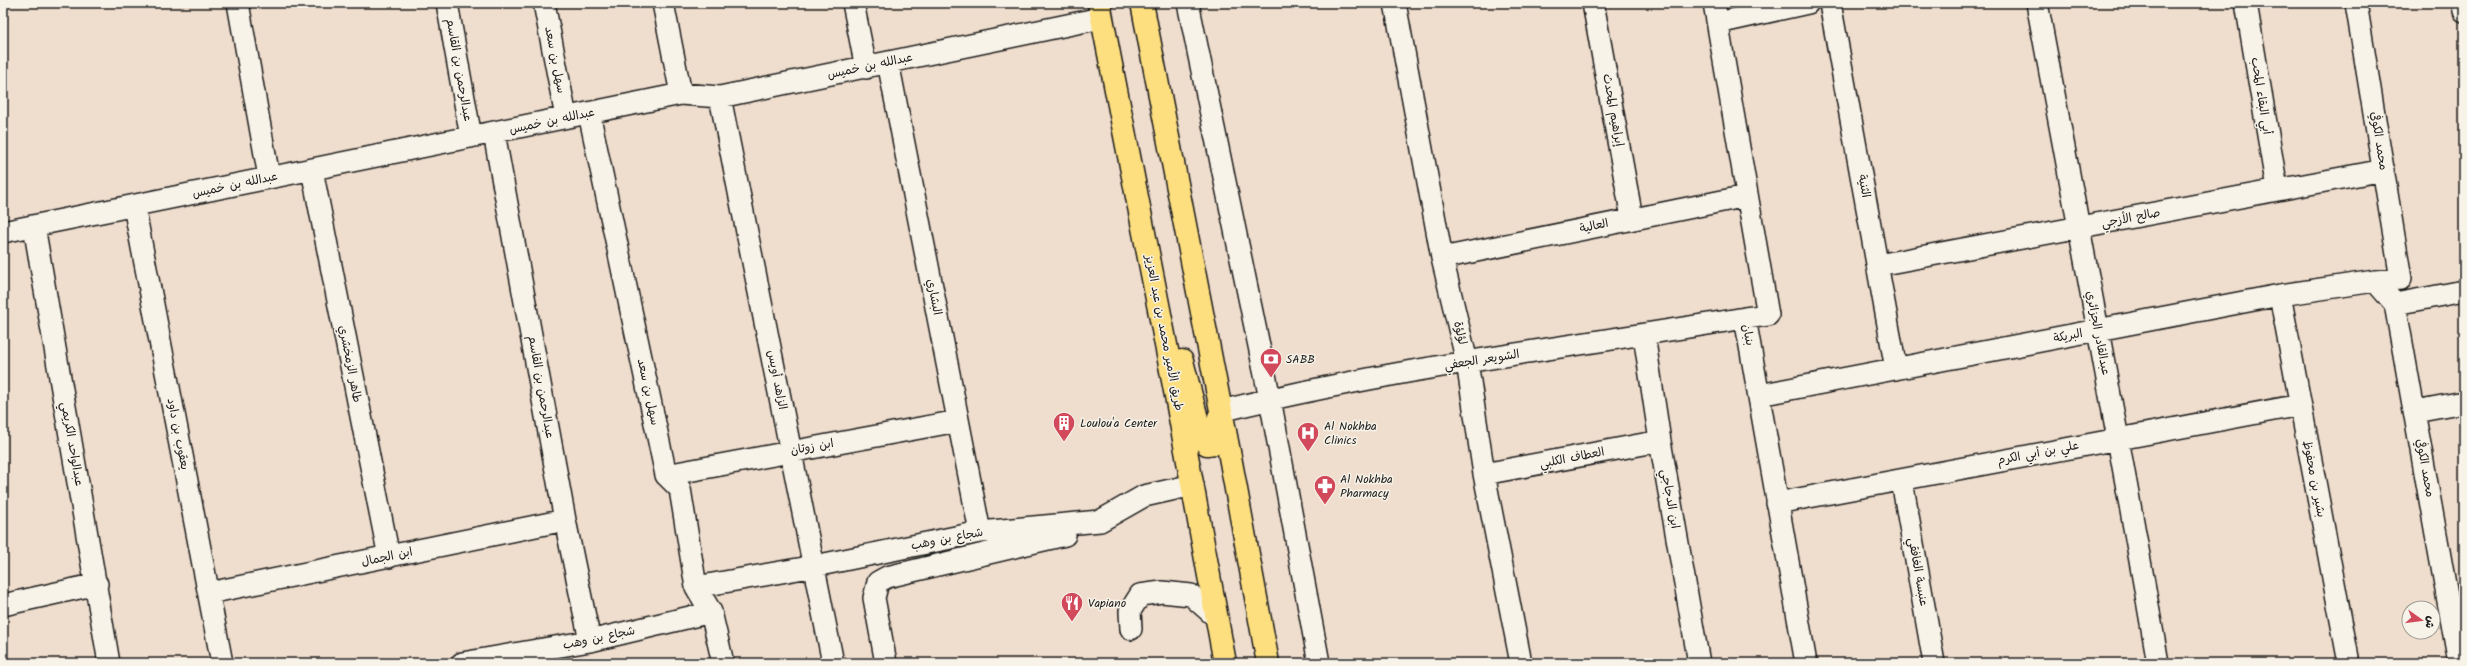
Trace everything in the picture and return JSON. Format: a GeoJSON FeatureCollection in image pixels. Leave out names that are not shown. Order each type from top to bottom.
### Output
{"type":"FeatureCollection","features":[{"type":"Feature","properties":{"kind":"main road"},"geometry":{"type":"LineString","coordinates":[[1142,3],[1222,411],[1268,663]]}},
{"type":"Feature","properties":{"kind":"main road","name":"طريق الأمير محمد بن عبد العزيز"},"geometry":{"type":"LineString","coordinates":[[1100,10],[1193,485],[1225,663]]}},
{"type":"Feature","properties":{"kind":"main road"},"geometry":{"type":"LineString","coordinates":[[1163,331],[1185,369],[1202,438],[1207,444],[1215,443],[1218,439],[1217,424],[1222,411]]}},
{"type":"Feature","properties":{"kind":"street"},"geometry":{"type":"LineString","coordinates":[[238,3],[269,177]]}},
{"type":"Feature","properties":{"kind":"street","name":"عبدالرحمن بن القاسم"},"geometry":{"type":"LineString","coordinates":[[447,3],[471,137]]}},
{"type":"Feature","properties":{"kind":"street","name":"سهل بن سعد"},"geometry":{"type":"LineString","coordinates":[[544,3],[566,117]]}},
{"type":"Feature","properties":{"kind":"street"},"geometry":{"type":"LineString","coordinates":[[663,3],[681,94]]}},
{"type":"Feature","properties":{"kind":"street"},"geometry":{"type":"LineString","coordinates":[[853,3],[866,68]]}},
{"type":"Feature","properties":{"kind":"street"},"geometry":{"type":"LineString","coordinates":[[1188,3],[1270,399],[1319,663]]}},
{"type":"Feature","properties":{"kind":"street","name":"لؤلؤة"},"geometry":{"type":"LineString","coordinates":[[1395,3],[1442,258],[1467,362],[1484,474],[1521,663]]}},
{"type":"Feature","properties":{"kind":"street","name":"إبراهيم المحدث"},"geometry":{"type":"LineString","coordinates":[[1593,3],[1632,218]]}},
{"type":"Feature","properties":{"kind":"street"},"geometry":{"type":"LineString","coordinates":[[1716,13],[1808,3]]}},
{"type":"Feature","properties":{"kind":"street","name":"الثنية"},"geometry":{"type":"LineString","coordinates":[[1830,3],[1896,369]]}},
{"type":"Feature","properties":{"kind":"street","name":"عبدالقادر الجزائري"},"geometry":{"type":"LineString","coordinates":[[2037,3],[2097,330],[2119,437],[2158,663]]}},
{"type":"Feature","properties":{"kind":"street","name":"أبي البقاء المحب"},"geometry":{"type":"LineString","coordinates":[[2246,3],[2277,189]]}},
{"type":"Feature","properties":{"kind":"street","name":"محمد الكوفي"},"geometry":{"type":"LineString","coordinates":[[2356,3],[2401,279]]}},
{"type":"Feature","properties":{"kind":"street"},"geometry":{"type":"LineString","coordinates":[[2462,3],[2464,12]]}},
{"type":"Feature","properties":{"kind":"street","name":"عبدالله بن خميس"},"geometry":{"type":"LineString","coordinates":[[3,232],[269,177],[312,170],[494,133],[566,117],[589,114],[681,94],[720,97],[866,68],[1100,10]]}},
{"type":"Feature","properties":{"kind":"street","name":"بنبان"},"geometry":{"type":"LineString","coordinates":[[1716,13],[1768,315],[1745,318],[1806,663]]}},
{"type":"Feature","properties":{"kind":"street","name":"البشاري"},"geometry":{"type":"LineString","coordinates":[[888,62],[980,532]]}},
{"type":"Feature","properties":{"kind":"street","name":"الزاهد أويس"},"geometry":{"type":"LineString","coordinates":[[720,97],[792,450],[833,663]]}},
{"type":"Feature","properties":{"kind":"street","name":"سهل بن سعد"},"geometry":{"type":"LineString","coordinates":[[589,114],[666,476]]}},
{"type":"Feature","properties":{"kind":"street","name":"عبدالرحمن بن القاسم"},"geometry":{"type":"LineString","coordinates":[[494,133],[565,520],[590,641]]}},
{"type":"Feature","properties":{"kind":"street","name":"طاهر الزمخشري"},"geometry":{"type":"LineString","coordinates":[[312,170],[389,557]]}},
{"type":"Feature","properties":{"kind":"street","name":"صالح الأزجي"},"geometry":{"type":"LineString","coordinates":[[1878,265],[2384,170]]}},
{"type":"Feature","properties":{"kind":"street","name":"العالية"},"geometry":{"type":"LineString","coordinates":[[1442,258],[1632,218],[1747,196]]}},
{"type":"Feature","properties":{"kind":"street","name":"يعقوب بن داود"},"geometry":{"type":"LineString","coordinates":[[134,206],[222,663]]}},
{"type":"Feature","properties":{"kind":"street","name":"عبدالواحد الكريمي"},"geometry":{"type":"LineString","coordinates":[[34,226],[97,584],[109,663]]}},
{"type":"Feature","properties":{"kind":"street","name":"البريكة"},"geometry":{"type":"LineString","coordinates":[[1759,395],[2280,295],[2374,280],[2401,279]]}},
{"type":"Feature","properties":{"kind":"street"},"geometry":{"type":"LineString","coordinates":[[2374,280],[2395,304],[2464,291]]}},
{"type":"Feature","properties":{"kind":"street","name":"بشير بن محفوظ"},"geometry":{"type":"LineString","coordinates":[[2280,295],[2349,663]]}},
{"type":"Feature","properties":{"kind":"street","name":"محمد الكوفي"},"geometry":{"type":"LineString","coordinates":[[2395,304],[2459,663]]}},
{"type":"Feature","properties":{"kind":"street","name":"الشويعر الجعفي"},"geometry":{"type":"LineString","coordinates":[[1222,411],[1270,399],[1467,362],[1745,318]]}},
{"type":"Feature","properties":{"kind":"street","name":"ابن الدجاجي"},"geometry":{"type":"LineString","coordinates":[[1644,335],[1660,441],[1699,663]]}},
{"type":"Feature","properties":{"kind":"street"},"geometry":{"type":"LineString","coordinates":[[2415,411],[2464,402]]}},
{"type":"Feature","properties":{"kind":"street","name":"علي بن أبي الكرم"},"geometry":{"type":"LineString","coordinates":[[1777,502],[1902,481],[2119,437],[2300,405]]}},
{"type":"Feature","properties":{"kind":"street","name":"ابن زوتان"},"geometry":{"type":"LineString","coordinates":[[666,476],[792,450],[958,421]]}},
{"type":"Feature","properties":{"kind":"street","name":"العطاف الكلبي"},"geometry":{"type":"LineString","coordinates":[[1484,474],[1660,441]]}},
{"type":"Feature","properties":{"kind":"street"},"geometry":{"type":"LineString","coordinates":[[666,476],[680,489],[696,587],[711,612],[723,663]]}},
{"type":"Feature","properties":{"kind":"street","name":"عنبسة الغافقي"},"geometry":{"type":"LineString","coordinates":[[1902,481],[1934,663]]}},
{"type":"Feature","properties":{"kind":"street","name":"شجاع بن وهب"},"geometry":{"type":"LineString","coordinates":[[696,587],[814,566],[980,532],[1100,521],[1144,496],[1193,485]]}},
{"type":"Feature","properties":{"kind":"street","name":"ابن الجمال"},"geometry":{"type":"LineString","coordinates":[[209,593],[565,520]]}},
{"type":"Feature","properties":{"kind":"street"},"geometry":{"type":"LineString","coordinates":[[886,663],[874,598],[878,582],[887,576],[1066,535],[1100,521]]}},
{"type":"Feature","properties":{"kind":"street"},"geometry":{"type":"LineString","coordinates":[[3,605],[97,584]]}},
{"type":"Feature","properties":{"kind":"street"},"geometry":{"type":"LineString","coordinates":[[1131,629],[1130,611],[1140,595],[1154,593],[1191,595],[1216,618]]}},
{"type":"Feature","properties":{"kind":"street","name":"شجاع بن وهب"},"geometry":{"type":"LineString","coordinates":[[462,663],[590,641],[711,612]]}},
{"type":"Feature","properties":{"kind":"place","name":"SABB"},"geometry":{"type":"Point","coordinates":[1271,378]}},
{"type":"Feature","properties":{"kind":"place","name":"Loulou'a Center"},"geometry":{"type":"Point","coordinates":[1064,442]}},
{"type":"Feature","properties":{"kind":"place","name":"Al Nokhba Clinics"},"geometry":{"type":"Point","coordinates":[1308,452]}},
{"type":"Feature","properties":{"kind":"place","name":"Al Nokhba Pharmacy"},"geometry":{"type":"Point","coordinates":[1325,506]}},
{"type":"Feature","properties":{"kind":"place","name":"Vapiano"},"geometry":{"type":"Point","coordinates":[1072,622]}}]}
